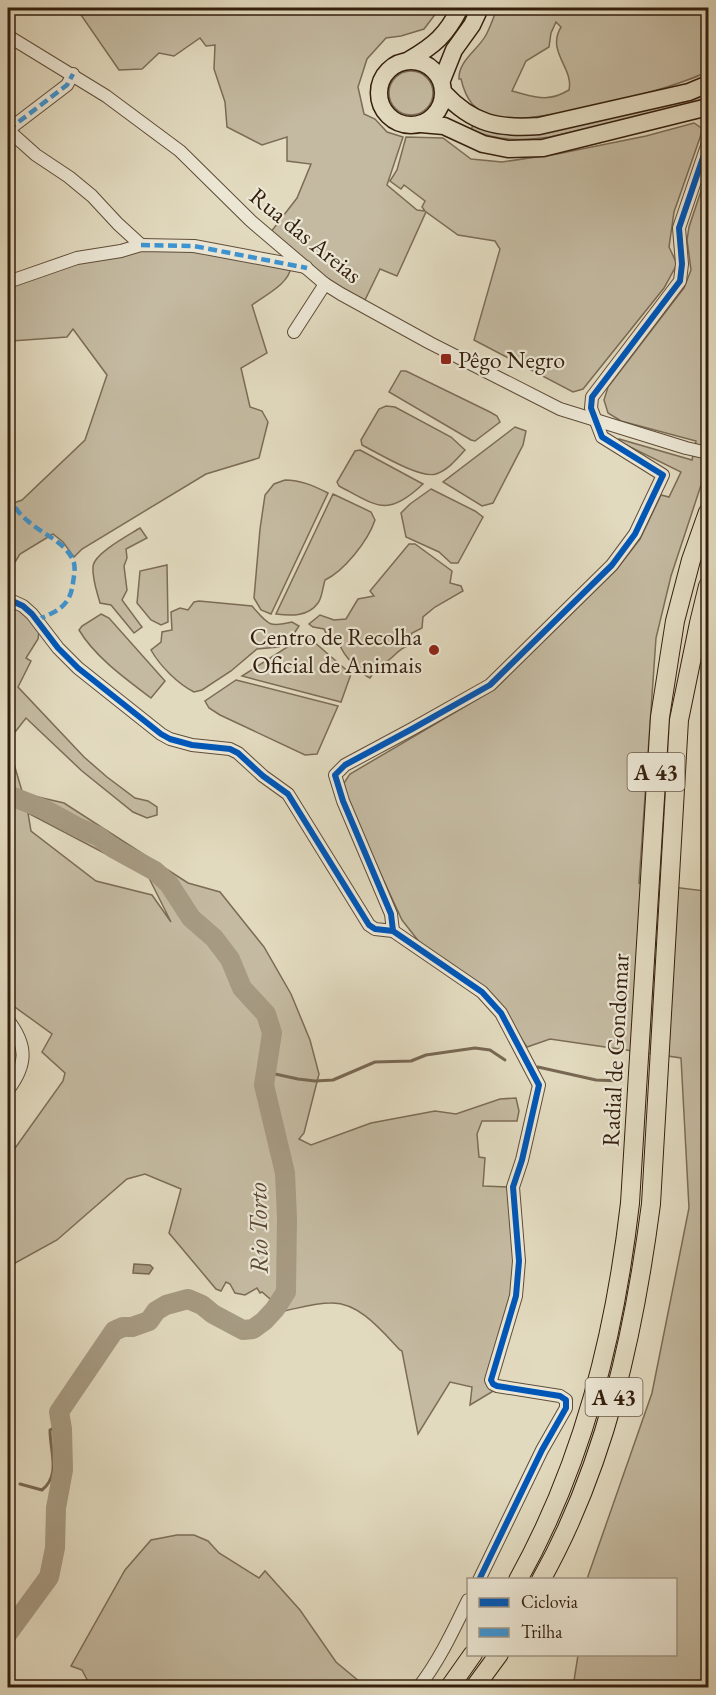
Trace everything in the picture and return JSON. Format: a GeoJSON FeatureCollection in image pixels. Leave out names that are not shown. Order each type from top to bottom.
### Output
{"type":"FeatureCollection","features":[{"type":"Feature","properties":{"kind":"highway","name":"Radial de Gondomar"},"geometry":{"type":"LineString","coordinates":[[519,1578],[538,1543],[583,1434],[613,1321],[630,1203],[660,717],[675,621],[691,560],[708,512]]}},
{"type":"Feature","properties":{"kind":"highway","name":"Radial de Gondomar"},"geometry":{"type":"LineString","coordinates":[[542,1578],[558,1550],[604,1436],[633,1323],[651,1204],[679,720],[708,586]]}},
{"type":"Feature","properties":{"kind":"highway"},"geometry":{"type":"LineString","coordinates":[[449,1688],[472,1656]]}},
{"type":"Feature","properties":{"kind":"highway"},"geometry":{"type":"LineString","coordinates":[[474,1688],[498,1656]]}},
{"type":"Feature","properties":{"kind":"main road"},"geometry":{"type":"LineString","coordinates":[[460,8],[432,47],[409,60],[398,63],[382,78],[379,100],[384,110],[400,124],[411,126],[421,124],[430,120],[437,113],[442,104],[443,87],[454,50],[472,25],[480,8]]}},
{"type":"Feature","properties":{"kind":"main road"},"geometry":{"type":"LineString","coordinates":[[409,60],[419,61],[436,71],[443,87],[471,117],[491,124],[515,128],[539,126],[690,92],[708,84]]}},
{"type":"Feature","properties":{"kind":"main road"},"geometry":{"type":"LineString","coordinates":[[421,124],[444,126],[483,144],[508,149],[526,149],[564,143],[708,107]]}},
{"type":"Feature","properties":{"kind":"street","name":"Rua das Areias"},"geometry":{"type":"LineString","coordinates":[[8,36],[73,74],[180,150],[251,221],[326,284],[440,348],[560,409],[708,453]]}},
{"type":"Feature","properties":{"kind":"street"},"geometry":{"type":"LineString","coordinates":[[73,74],[67,85],[8,130],[36,155],[92,196],[141,245]]}},
{"type":"Feature","properties":{"kind":"street"},"geometry":{"type":"LineString","coordinates":[[393,931],[392,914],[343,801],[335,775],[345,765],[490,685],[618,557],[635,534],[663,475],[603,437],[591,408],[592,397],[680,281],[682,264],[679,228],[708,142]]}},
{"type":"Feature","properties":{"kind":"street"},"geometry":{"type":"LineString","coordinates":[[8,282],[76,258],[121,251],[141,245],[194,246],[307,267]]}},
{"type":"Feature","properties":{"kind":"street"},"geometry":{"type":"LineString","coordinates":[[294,332],[326,284]]}},
{"type":"Feature","properties":{"kind":"street"},"geometry":{"type":"LineString","coordinates":[[8,599],[23,606],[78,668],[161,734],[192,745],[219,747],[238,753],[263,776],[288,794],[369,925],[375,929],[393,931],[482,992],[501,1013],[539,1085],[522,1160],[513,1187],[519,1260],[516,1296],[491,1380],[496,1386],[560,1396],[566,1400],[566,1408],[542,1450],[480,1578]]}},
{"type":"Feature","properties":{"kind":"street"},"geometry":{"type":"LineString","coordinates":[[8,1020],[22,1045],[24,1060],[17,1078],[8,1090]]}},
{"type":"Feature","properties":{"kind":"street"},"geometry":{"type":"LineString","coordinates":[[418,1688],[446,1646],[467,1602]]}},
{"type":"Feature","properties":{"kind":"shaded area"},"geometry":{"type":"Polygon","coordinates":[[[79,8],[440,8],[424,29],[386,38],[367,59],[358,87],[364,114],[375,119],[387,132],[403,137],[387,185],[417,210],[425,211],[422,207],[425,201],[404,185],[401,189],[390,181],[397,170],[406,137],[443,138],[471,159],[502,162],[557,154],[646,136],[694,123],[703,129],[674,212],[669,247],[677,264],[664,288],[583,389],[573,392],[474,340],[500,249],[495,241],[458,235],[426,212],[397,276],[380,269],[365,300],[338,287],[270,233],[297,198],[311,164],[287,161],[287,137],[262,145],[227,127],[225,102],[214,69],[215,45],[206,46],[200,38],[174,56],[159,53],[142,69],[119,70],[81,15],[79,8]]]}},
{"type":"Feature","properties":{"kind":"shaded area"},"geometry":{"type":"Polygon","coordinates":[[[497,8],[708,8],[708,71],[666,87],[568,112],[512,119],[488,115],[472,104],[459,79],[465,61],[483,40],[497,8]],[[556,22],[551,33],[549,47],[526,61],[512,91],[548,98],[569,90],[568,74],[558,52],[557,36],[561,27],[556,22]]]}},
{"type":"Feature","properties":{"kind":"shaded area"},"geometry":{"type":"Polygon","coordinates":[[[411,71],[420,72],[427,77],[432,84],[432,102],[427,109],[420,114],[411,115],[402,114],[395,109],[390,102],[389,93],[390,84],[395,77],[402,72],[411,71]]]}},
{"type":"Feature","properties":{"kind":"shaded area"},"geometry":{"type":"Polygon","coordinates":[[[708,92],[708,99],[692,105],[550,137],[510,139],[471,130],[473,125],[489,130],[708,92]]]}},
{"type":"Feature","properties":{"kind":"shaded area"},"geometry":{"type":"Polygon","coordinates":[[[708,170],[708,464],[671,576],[656,638],[639,883],[705,891],[708,747],[708,1687],[573,1687],[578,1656],[677,1656],[677,1578],[587,1578],[652,1393],[689,1208],[681,1058],[550,1039],[527,1047],[486,988],[420,943],[402,920],[351,810],[344,783],[350,774],[495,689],[616,570],[640,539],[661,495],[669,497],[681,472],[618,441],[619,439],[692,460],[696,441],[621,421],[608,413],[604,400],[608,387],[684,288],[691,270],[687,240],[689,227],[708,170]]]}},
{"type":"Feature","properties":{"kind":"shaded area"},"geometry":{"type":"Polygon","coordinates":[[[140,248],[182,249],[291,267],[281,284],[252,305],[267,353],[241,368],[250,407],[262,411],[268,422],[259,458],[206,474],[82,549],[74,557],[63,542],[53,534],[20,554],[15,562],[8,564],[8,505],[22,500],[85,440],[107,375],[73,329],[67,337],[12,341],[8,325],[8,285],[50,270],[140,248]]]}},
{"type":"Feature","properties":{"kind":"shaded area"},"geometry":{"type":"Polygon","coordinates":[[[401,371],[406,371],[490,412],[497,416],[500,422],[475,441],[471,440],[389,392],[401,371]]]}},
{"type":"Feature","properties":{"kind":"shaded area"},"geometry":{"type":"Polygon","coordinates":[[[386,406],[395,407],[451,437],[465,450],[444,470],[429,475],[410,469],[362,445],[361,440],[379,409],[386,406]]]}},
{"type":"Feature","properties":{"kind":"shaded area"},"geometry":{"type":"Polygon","coordinates":[[[515,427],[526,431],[523,445],[493,503],[482,506],[443,482],[515,427]]]}},
{"type":"Feature","properties":{"kind":"shaded area"},"geometry":{"type":"Polygon","coordinates":[[[360,450],[423,484],[411,495],[391,505],[382,505],[363,499],[339,486],[337,482],[355,451],[360,450]]]}},
{"type":"Feature","properties":{"kind":"shaded area"},"geometry":{"type":"Polygon","coordinates":[[[285,480],[302,482],[328,493],[271,614],[261,610],[254,598],[260,529],[265,495],[274,484],[285,480]]]}},
{"type":"Feature","properties":{"kind":"shaded area"},"geometry":{"type":"Polygon","coordinates":[[[431,489],[483,517],[458,563],[451,563],[439,552],[406,537],[401,513],[431,489]]]}},
{"type":"Feature","properties":{"kind":"shaded area"},"geometry":{"type":"Polygon","coordinates":[[[333,494],[371,512],[375,520],[372,528],[347,563],[325,580],[320,598],[314,608],[298,614],[276,614],[333,494]]]}},
{"type":"Feature","properties":{"kind":"shaded area"},"geometry":{"type":"Polygon","coordinates":[[[140,528],[147,538],[126,549],[127,558],[124,566],[127,590],[122,600],[142,627],[134,633],[111,605],[100,603],[94,581],[93,566],[106,550],[140,528]]]}},
{"type":"Feature","properties":{"kind":"shaded area"},"geometry":{"type":"Polygon","coordinates":[[[409,544],[415,544],[452,571],[450,583],[461,586],[463,591],[435,607],[423,617],[422,628],[412,633],[407,646],[387,661],[379,664],[370,678],[353,664],[340,645],[329,640],[324,629],[309,624],[320,615],[334,620],[346,619],[358,599],[374,596],[370,591],[409,544]]]}},
{"type":"Feature","properties":{"kind":"shaded area"},"geometry":{"type":"Polygon","coordinates":[[[167,565],[168,622],[161,625],[151,620],[137,603],[140,571],[167,565]]]}},
{"type":"Feature","properties":{"kind":"shaded area"},"geometry":{"type":"Polygon","coordinates":[[[194,602],[252,606],[269,623],[278,625],[292,622],[299,626],[293,635],[279,647],[257,649],[231,671],[202,690],[194,692],[170,674],[151,650],[161,642],[162,632],[172,630],[171,612],[180,608],[188,610],[194,602]]]}},
{"type":"Feature","properties":{"kind":"shaded area"},"geometry":{"type":"Polygon","coordinates":[[[8,603],[24,611],[39,631],[38,639],[26,658],[31,661],[18,687],[84,757],[135,798],[148,801],[157,807],[157,815],[147,818],[133,812],[82,771],[26,718],[8,741],[8,603]]]}},
{"type":"Feature","properties":{"kind":"shaded area"},"geometry":{"type":"Polygon","coordinates":[[[101,614],[109,618],[165,681],[151,698],[102,658],[79,630],[101,614]]]}},
{"type":"Feature","properties":{"kind":"shaded area"},"geometry":{"type":"Polygon","coordinates":[[[306,635],[351,674],[341,702],[242,676],[306,635]]]}},
{"type":"Feature","properties":{"kind":"shaded area"},"geometry":{"type":"Polygon","coordinates":[[[236,680],[338,706],[317,754],[305,755],[209,708],[205,701],[236,680]]]}},
{"type":"Feature","properties":{"kind":"shaded area"},"geometry":{"type":"Polygon","coordinates":[[[8,758],[14,764],[24,798],[25,794],[64,803],[188,883],[220,892],[264,947],[291,994],[310,1040],[319,1074],[304,1133],[299,1139],[311,1145],[371,1123],[435,1111],[456,1114],[500,1099],[516,1098],[519,1111],[517,1121],[482,1121],[477,1134],[479,1157],[485,1158],[483,1186],[508,1187],[512,1218],[514,1280],[495,1390],[470,1405],[472,1387],[450,1382],[418,1434],[402,1351],[378,1327],[360,1312],[341,1304],[319,1304],[284,1311],[262,1292],[260,1293],[257,1288],[245,1295],[235,1293],[230,1284],[226,1282],[221,1291],[216,1289],[169,1233],[181,1189],[145,1174],[127,1179],[57,1240],[8,1267],[8,1158],[63,1081],[65,1073],[42,1052],[52,1034],[8,1002],[8,758]],[[28,813],[31,831],[96,881],[152,895],[171,922],[148,876],[28,813]]]}},
{"type":"Feature","properties":{"kind":"shaded area"},"geometry":{"type":"Polygon","coordinates":[[[134,1264],[150,1265],[153,1268],[149,1274],[133,1273],[134,1264]]]}},
{"type":"Feature","properties":{"kind":"shaded area"},"geometry":{"type":"Polygon","coordinates":[[[177,1535],[194,1535],[208,1541],[219,1553],[259,1578],[265,1571],[300,1610],[336,1662],[366,1687],[91,1687],[82,1670],[71,1666],[125,1570],[151,1540],[177,1535]]]}},
{"type":"Feature","properties":{"kind":"waterway","name":"Rio Torto"},"geometry":{"type":"LineString","coordinates":[[8,795],[44,809],[98,836],[113,848],[155,871],[169,884],[191,918],[214,938],[230,959],[242,988],[266,1014],[272,1033],[264,1085],[285,1173],[287,1218],[286,1292],[264,1321],[253,1329],[243,1330],[188,1299],[166,1305],[156,1311],[149,1321],[114,1331],[59,1412],[62,1429],[63,1470],[56,1508],[55,1548],[49,1577],[8,1633]]}},
{"type":"Feature","properties":{"kind":"waterway"},"geometry":{"type":"LineString","coordinates":[[266,1072],[298,1079],[333,1080],[375,1062],[411,1061],[426,1055],[475,1048],[490,1050],[505,1060]]}},
{"type":"Feature","properties":{"kind":"waterway"},"geometry":{"type":"LineString","coordinates":[[704,1063],[708,1061]]}},
{"type":"Feature","properties":{"kind":"waterway"},"geometry":{"type":"LineString","coordinates":[[538,1067],[596,1080],[621,1081]]}},
{"type":"Feature","properties":{"kind":"waterway"},"geometry":{"type":"LineString","coordinates":[[20,1484],[42,1490],[48,1484],[53,1470],[50,1430],[61,1424]]}},
{"type":"Feature","properties":{"kind":"marked path"},"geometry":{"type":"LineString","coordinates":[[8,130],[67,85],[73,74]]}},
{"type":"Feature","properties":{"kind":"marked path"},"geometry":{"type":"LineString","coordinates":[[141,245],[194,246],[307,268]]}},
{"type":"Feature","properties":{"kind":"marked path"},"geometry":{"type":"LineString","coordinates":[[8,496],[22,515],[69,553],[74,563],[71,591],[66,602],[62,607],[37,620]]}},
{"type":"Feature","properties":{"kind":"cycle path"},"geometry":{"type":"LineString","coordinates":[[393,931],[391,914],[343,801],[335,775],[345,765],[490,685],[612,565],[635,534],[663,475],[602,437],[591,408],[592,397],[680,281],[682,264],[679,228],[708,143]]}},
{"type":"Feature","properties":{"kind":"cycle path"},"geometry":{"type":"LineString","coordinates":[[8,599],[23,606],[32,614],[58,648],[78,668],[161,734],[192,745],[230,749],[288,794],[369,925],[375,929],[393,931],[482,992],[501,1013],[539,1085],[522,1160],[513,1187],[519,1261],[516,1296],[491,1380],[497,1386],[560,1396],[566,1400],[566,1408],[542,1450],[480,1578]]}},
{"type":"Feature","properties":{"kind":"place","name":"Pêgo Negro"},"geometry":{"type":"Point","coordinates":[446,359]}},
{"type":"Feature","properties":{"kind":"place","name":"Centro de Recolha Oficial de Animais"},"geometry":{"type":"Point","coordinates":[434,650]}}]}
